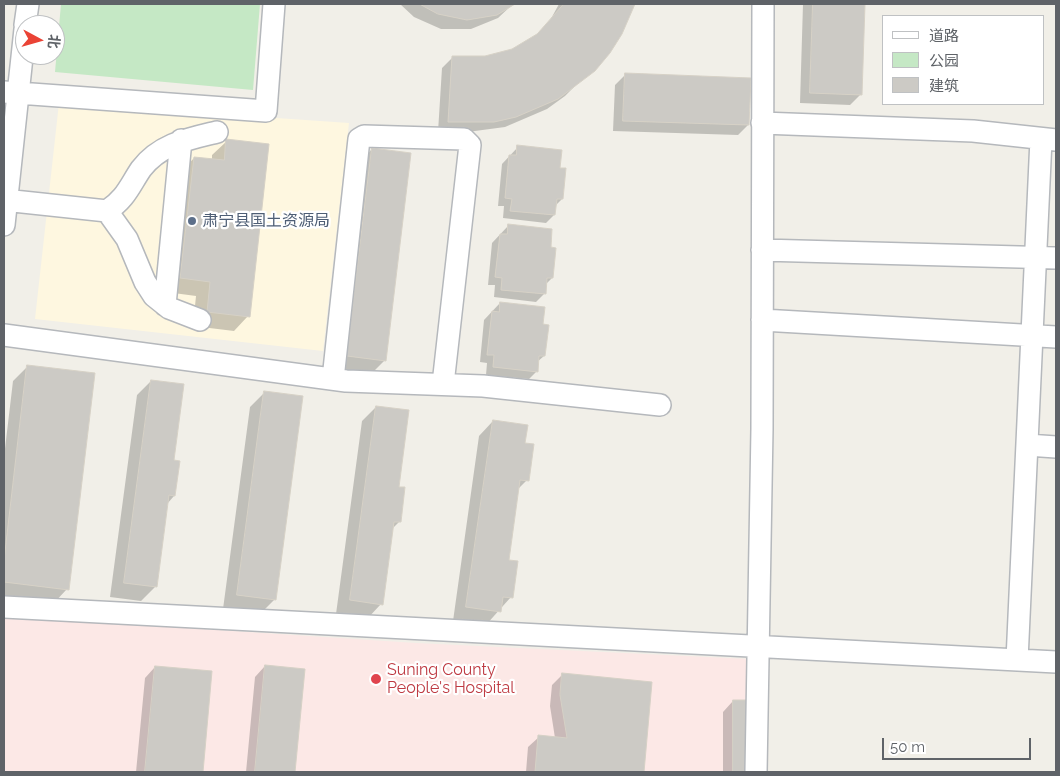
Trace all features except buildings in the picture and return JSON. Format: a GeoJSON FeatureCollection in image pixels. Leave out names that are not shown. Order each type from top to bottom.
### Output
{"type":"FeatureCollection","features":[{"type":"Feature","properties":{"kind":"street"},"geometry":{"type":"LineString","coordinates":[[11,92],[266,111],[274,4]]}},
{"type":"Feature","properties":{"kind":"street"},"geometry":{"type":"LineString","coordinates":[[756,772],[762,320],[763,4]]}},
{"type":"Feature","properties":{"kind":"street"},"geometry":{"type":"LineString","coordinates":[[4,225],[11,92],[17,65]]}},
{"type":"Feature","properties":{"kind":"street"},"geometry":{"type":"LineString","coordinates":[[762,123],[973,131],[1049,139],[1046,257],[1032,335],[1017,660]]}},
{"type":"Feature","properties":{"kind":"street"},"geometry":{"type":"LineString","coordinates":[[5,200],[107,211],[121,201],[142,168],[158,152],[181,140],[217,132]]}},
{"type":"Feature","properties":{"kind":"street"},"geometry":{"type":"LineString","coordinates":[[334,379],[359,139],[364,136],[464,139],[470,145],[443,384]]}},
{"type":"Feature","properties":{"kind":"street"},"geometry":{"type":"LineString","coordinates":[[165,305],[181,140]]}},
{"type":"Feature","properties":{"kind":"street"},"geometry":{"type":"LineString","coordinates":[[107,211],[127,239],[145,282],[154,296],[165,305],[200,320]]}},
{"type":"Feature","properties":{"kind":"street"},"geometry":{"type":"LineString","coordinates":[[762,250],[1046,257]]}},
{"type":"Feature","properties":{"kind":"street"},"geometry":{"type":"LineString","coordinates":[[762,320],[1056,337]]}},
{"type":"Feature","properties":{"kind":"street"},"geometry":{"type":"LineString","coordinates":[[4,335],[334,379],[483,386],[660,405]]}},
{"type":"Feature","properties":{"kind":"street"},"geometry":{"type":"LineString","coordinates":[[1027,445],[1056,447]]}},
{"type":"Feature","properties":{"kind":"street"},"geometry":{"type":"LineString","coordinates":[[4,607],[1056,662]]}},
{"type":"Feature","properties":{"kind":"shaded area","name":"肃宁县国土资源局"},"geometry":{"type":"Polygon","coordinates":[[[59,103],[349,123],[323,351],[35,319],[59,103]]]}},
{"type":"Feature","properties":{"kind":"shaded area","name":"Suning County People's Hospital"},"geometry":{"type":"Polygon","coordinates":[[[4,616],[416,643],[749,659],[749,772],[4,772],[4,616]]]}},
{"type":"Feature","properties":{"kind":"green space"},"geometry":{"type":"Polygon","coordinates":[[[61,4],[260,4],[253,90],[55,72],[56,65],[65,65],[65,15],[60,15],[61,4]]]}},
{"type":"Feature","properties":{"kind":"place","name":"肃宁县国土资源局"},"geometry":{"type":"Point","coordinates":[192,221]}},
{"type":"Feature","properties":{"kind":"place","name":"Suning County People's Hospital"},"geometry":{"type":"Point","coordinates":[376,679]}}]}
